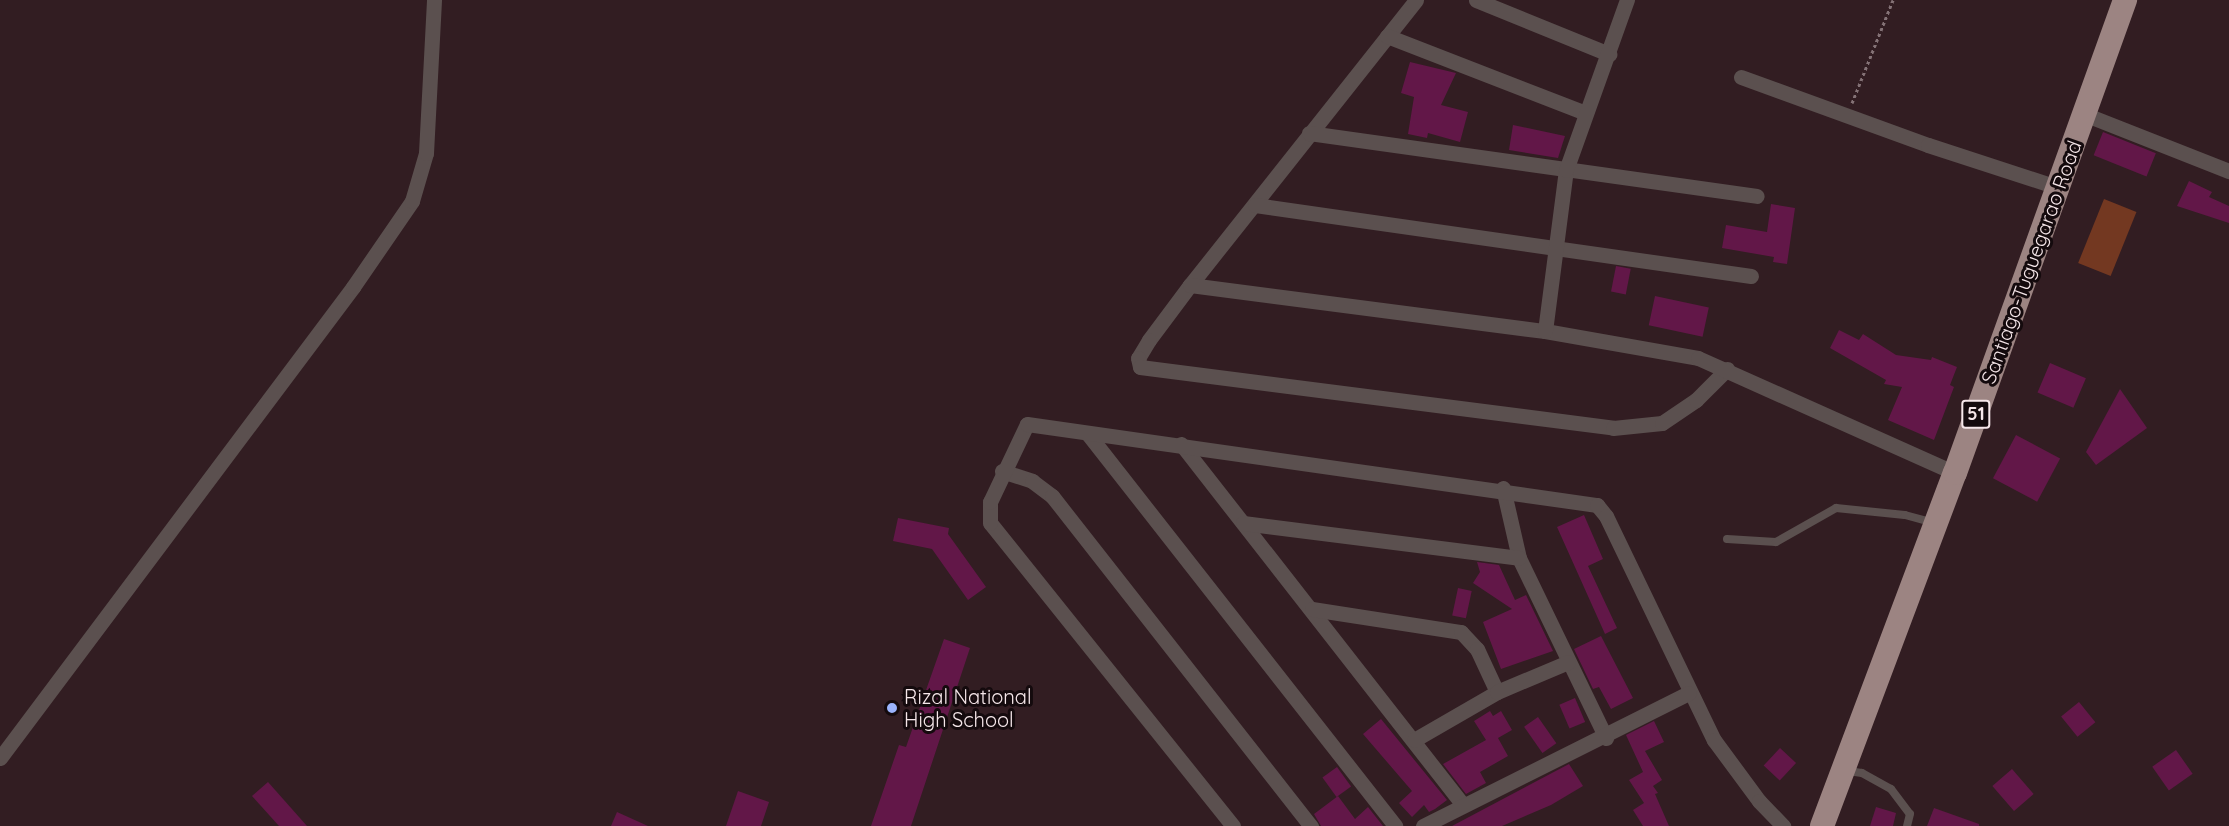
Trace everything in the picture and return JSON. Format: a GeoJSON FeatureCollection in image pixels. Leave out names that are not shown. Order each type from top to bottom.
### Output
{"type":"FeatureCollection","features":[{"type":"Feature","properties":{"kind":"highway","name":"Santiago-Tuguegarao Road"},"geometry":{"type":"LineString","coordinates":[[1822,826],[1955,472],[2125,0]]}},
{"type":"Feature","properties":{"kind":"street"},"geometry":{"type":"LineString","coordinates":[[0,758],[206,485],[412,201],[426,153],[434,0]]}},
{"type":"Feature","properties":{"kind":"street"},"geometry":{"type":"LineString","coordinates":[[1416,0],[1309,132],[1255,206],[1190,285],[1138,357],[1140,367],[1613,428],[1662,423],[1695,400],[1726,369]]}},
{"type":"Feature","properties":{"kind":"street"},"geometry":{"type":"LineString","coordinates":[[1476,0],[1609,54]]}},
{"type":"Feature","properties":{"kind":"street"},"geometry":{"type":"LineString","coordinates":[[1545,332],[1566,170],[1627,0]]}},
{"type":"Feature","properties":{"kind":"street"},"geometry":{"type":"LineString","coordinates":[[1387,36],[1586,113]]}},
{"type":"Feature","properties":{"kind":"street"},"geometry":{"type":"LineString","coordinates":[[1741,76],[1847,116],[2057,187]]}},
{"type":"Feature","properties":{"kind":"street"},"geometry":{"type":"LineString","coordinates":[[2084,114],[2229,171]]}},
{"type":"Feature","properties":{"kind":"street"},"geometry":{"type":"LineString","coordinates":[[1309,132],[1566,170],[1757,195]]}},
{"type":"Feature","properties":{"kind":"street"},"geometry":{"type":"LineString","coordinates":[[1255,206],[1751,276]]}},
{"type":"Feature","properties":{"kind":"street"},"geometry":{"type":"LineString","coordinates":[[1190,285],[1545,332],[1680,354],[1726,369],[1955,472]]}},
{"type":"Feature","properties":{"kind":"street"},"geometry":{"type":"LineString","coordinates":[[1233,826],[990,523],[990,502],[1002,471],[1028,424],[1585,500],[1601,509],[1689,693],[1730,765],[1783,826]]}},
{"type":"Feature","properties":{"kind":"street"},"geometry":{"type":"LineString","coordinates":[[1089,434],[1395,826]]}},
{"type":"Feature","properties":{"kind":"street"},"geometry":{"type":"LineString","coordinates":[[1181,444],[1462,804]]}},
{"type":"Feature","properties":{"kind":"street"},"geometry":{"type":"LineString","coordinates":[[1002,471],[1032,481],[1052,496],[1311,826]]}},
{"type":"Feature","properties":{"kind":"street"},"geometry":{"type":"LineString","coordinates":[[1503,488],[1519,558],[1606,738]]}},
{"type":"Feature","properties":{"kind":"street"},"geometry":{"type":"LineString","coordinates":[[1243,523],[1519,558]]}},
{"type":"Feature","properties":{"kind":"street"},"geometry":{"type":"LineString","coordinates":[[1312,609],[1461,632],[1477,649],[1497,692]]}},
{"type":"Feature","properties":{"kind":"street"},"geometry":{"type":"LineString","coordinates":[[1414,740],[1497,692],[1568,662]]}},
{"type":"Feature","properties":{"kind":"street"},"geometry":{"type":"LineString","coordinates":[[1423,826],[1462,804],[1606,738],[1689,693]]}},
{"type":"Feature","properties":{"kind":"lane"},"geometry":{"type":"LineString","coordinates":[[1727,539],[1776,542],[1836,508],[1905,515],[1935,524]]}},
{"type":"Feature","properties":{"kind":"lane"},"geometry":{"type":"LineString","coordinates":[[1843,771],[1863,773],[1891,789],[1910,814],[1907,826]]}},
{"type":"Feature","properties":{"kind":"path"},"geometry":{"type":"LineString","coordinates":[[1847,116],[1893,0]]}},
{"type":"Feature","properties":{"kind":"shaded area"},"geometry":{"type":"Polygon","coordinates":[[[2104,199],[2136,212],[2111,276],[2078,263],[2104,199]]]}},
{"type":"Feature","properties":{"kind":"building"},"geometry":{"type":"Polygon","coordinates":[[[1410,62],[1456,73],[1441,105],[1468,112],[1460,142],[1428,133],[1427,138],[1408,134],[1414,97],[1401,93],[1410,62]]]}},
{"type":"Feature","properties":{"kind":"building"},"geometry":{"type":"Polygon","coordinates":[[[1513,125],[1565,136],[1558,158],[1509,150],[1513,125]]]}},
{"type":"Feature","properties":{"kind":"building"},"geometry":{"type":"Polygon","coordinates":[[[2103,132],[2156,153],[2146,177],[2094,155],[2103,132]]]}},
{"type":"Feature","properties":{"kind":"building"},"geometry":{"type":"Polygon","coordinates":[[[2189,181],[2212,192],[2209,197],[2229,206],[2229,223],[2177,206],[2189,181]]]}},
{"type":"Feature","properties":{"kind":"building"},"geometry":{"type":"Polygon","coordinates":[[[1771,204],[1795,208],[1787,264],[1773,262],[1774,257],[1722,248],[1726,225],[1767,232],[1771,204]]]}},
{"type":"Feature","properties":{"kind":"building"},"geometry":{"type":"Polygon","coordinates":[[[1616,266],[1631,269],[1626,294],[1611,292],[1616,266]]]}},
{"type":"Feature","properties":{"kind":"building"},"geometry":{"type":"Polygon","coordinates":[[[1655,296],[1709,307],[1703,337],[1649,325],[1655,296]]]}},
{"type":"Feature","properties":{"kind":"building"},"geometry":{"type":"Polygon","coordinates":[[[1839,330],[1859,340],[1863,334],[1896,355],[1931,360],[1932,357],[1957,367],[1950,385],[1954,387],[1934,440],[1888,420],[1902,387],[1884,384],[1886,380],[1830,348],[1839,330]]]}},
{"type":"Feature","properties":{"kind":"building"},"geometry":{"type":"Polygon","coordinates":[[[2050,363],[2086,378],[2073,408],[2037,392],[2050,363]]]}},
{"type":"Feature","properties":{"kind":"building"},"geometry":{"type":"Polygon","coordinates":[[[2120,389],[2147,428],[2096,465],[2086,452],[2120,389]]]}},
{"type":"Feature","properties":{"kind":"building"},"geometry":{"type":"Polygon","coordinates":[[[2016,435],[2060,458],[2037,502],[1993,478],[2016,435]]]}},
{"type":"Feature","properties":{"kind":"building"},"geometry":{"type":"Polygon","coordinates":[[[1584,515],[1603,559],[1588,566],[1617,628],[1605,634],[1557,527],[1584,515]]]}},
{"type":"Feature","properties":{"kind":"building"},"geometry":{"type":"Polygon","coordinates":[[[898,518],[949,528],[948,534],[986,587],[968,600],[932,549],[893,541],[898,518]]]}},
{"type":"Feature","properties":{"kind":"building"},"geometry":{"type":"Polygon","coordinates":[[[1477,562],[1499,565],[1515,600],[1526,595],[1553,651],[1501,669],[1483,622],[1512,609],[1473,583],[1480,572],[1477,562]]]}},
{"type":"Feature","properties":{"kind":"building"},"geometry":{"type":"Polygon","coordinates":[[[1458,588],[1472,591],[1466,618],[1452,615],[1458,588]]]}},
{"type":"Feature","properties":{"kind":"building"},"geometry":{"type":"Polygon","coordinates":[[[1601,636],[1633,698],[1611,709],[1599,687],[1593,689],[1574,649],[1601,636]]]}},
{"type":"Feature","properties":{"kind":"building"},"geometry":{"type":"Polygon","coordinates":[[[944,639],[970,648],[911,826],[871,826],[899,745],[906,747],[944,639]]]}},
{"type":"Feature","properties":{"kind":"building"},"geometry":{"type":"Polygon","coordinates":[[[1575,698],[1585,722],[1570,729],[1559,705],[1575,698]]]}},
{"type":"Feature","properties":{"kind":"building"},"geometry":{"type":"Polygon","coordinates":[[[2079,702],[2095,722],[2077,737],[2061,716],[2079,702]]]}},
{"type":"Feature","properties":{"kind":"building"},"geometry":{"type":"Polygon","coordinates":[[[1490,711],[1493,716],[1501,711],[1512,730],[1498,738],[1508,756],[1480,772],[1486,783],[1466,794],[1443,764],[1486,740],[1474,721],[1490,711]]]}},
{"type":"Feature","properties":{"kind":"building"},"geometry":{"type":"Polygon","coordinates":[[[1538,717],[1556,743],[1542,753],[1524,727],[1538,717]]]}},
{"type":"Feature","properties":{"kind":"building"},"geometry":{"type":"Polygon","coordinates":[[[1381,719],[1447,800],[1435,809],[1429,812],[1424,805],[1412,817],[1399,803],[1412,791],[1363,734],[1381,719]]]}},
{"type":"Feature","properties":{"kind":"building"},"geometry":{"type":"Polygon","coordinates":[[[1654,721],[1664,742],[1645,751],[1662,780],[1653,786],[1658,793],[1655,794],[1669,826],[1643,826],[1633,810],[1644,803],[1629,780],[1643,772],[1626,735],[1654,721]]]}},
{"type":"Feature","properties":{"kind":"building"},"geometry":{"type":"Polygon","coordinates":[[[1780,748],[1796,763],[1780,781],[1764,766],[1780,748]]]}},
{"type":"Feature","properties":{"kind":"building"},"geometry":{"type":"Polygon","coordinates":[[[2176,750],[2193,774],[2169,790],[2152,767],[2176,750]]]}},
{"type":"Feature","properties":{"kind":"building"},"geometry":{"type":"Polygon","coordinates":[[[1569,764],[1583,786],[1551,805],[1502,826],[1452,826],[1569,764]]]}},
{"type":"Feature","properties":{"kind":"building"},"geometry":{"type":"Polygon","coordinates":[[[1337,767],[1351,786],[1337,797],[1322,778],[1337,767]]]}},
{"type":"Feature","properties":{"kind":"building"},"geometry":{"type":"Polygon","coordinates":[[[2012,769],[2034,794],[2014,811],[1992,786],[2012,769]]]}},
{"type":"Feature","properties":{"kind":"building"},"geometry":{"type":"Polygon","coordinates":[[[268,782],[307,826],[279,826],[252,796],[268,782]]]}},
{"type":"Feature","properties":{"kind":"building"},"geometry":{"type":"Polygon","coordinates":[[[738,791],[769,802],[761,826],[726,826],[738,791]]]}},
{"type":"Feature","properties":{"kind":"building"},"geometry":{"type":"Polygon","coordinates":[[[1338,796],[1355,819],[1368,807],[1383,826],[1321,826],[1314,814],[1338,796]]]}},
{"type":"Feature","properties":{"kind":"building"},"geometry":{"type":"Polygon","coordinates":[[[1876,807],[1896,813],[1893,826],[1870,826],[1876,807]]]}},
{"type":"Feature","properties":{"kind":"building"},"geometry":{"type":"Polygon","coordinates":[[[1934,808],[1979,824],[1979,826],[1927,826],[1934,808]]]}},
{"type":"Feature","properties":{"kind":"building"},"geometry":{"type":"Polygon","coordinates":[[[617,812],[648,826],[611,826],[617,812]]]}},
{"type":"Feature","properties":{"kind":"place","name":"Rizal National High School"},"geometry":{"type":"Point","coordinates":[892,708]}}]}
